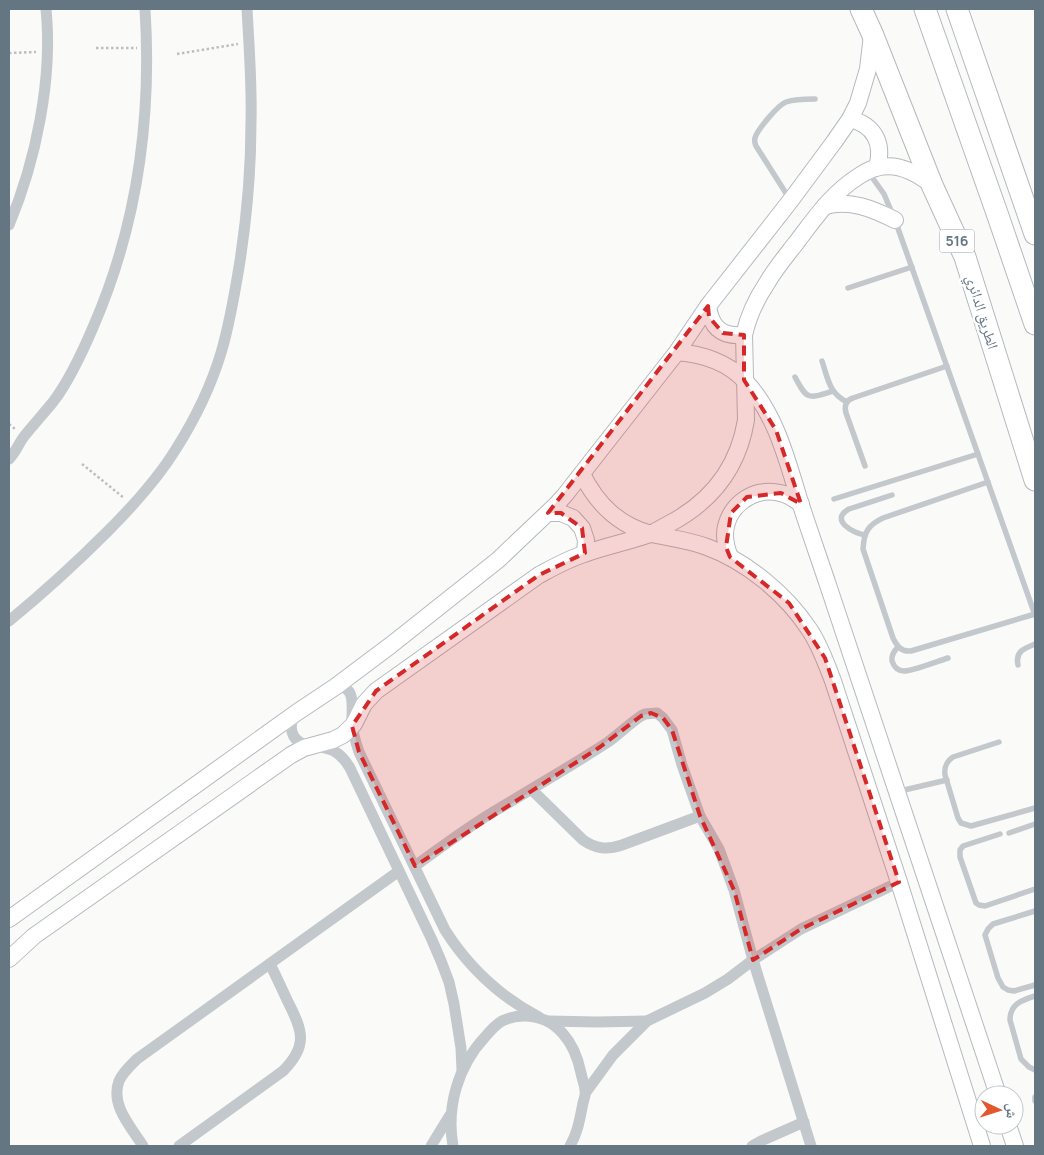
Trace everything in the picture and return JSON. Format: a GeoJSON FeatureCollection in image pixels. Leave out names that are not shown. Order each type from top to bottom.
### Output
{"type":"FeatureCollection","features":[{"type":"Feature","properties":{"kind":"highway","name":"الطريق الدائري"},"geometry":{"type":"LineString","coordinates":[[861,9],[932,185],[964,256],[1035,480]]}},
{"type":"Feature","properties":{"kind":"highway"},"geometry":{"type":"LineString","coordinates":[[925,9],[1035,324]]}},
{"type":"Feature","properties":{"kind":"highway"},"geometry":{"type":"LineString","coordinates":[[957,9],[1035,234]]}},
{"type":"Feature","properties":{"kind":"street"},"geometry":{"type":"LineString","coordinates":[[9,225],[26,177],[43,101],[48,32],[46,9]]}},
{"type":"Feature","properties":{"kind":"street"},"geometry":{"type":"LineString","coordinates":[[9,459],[24,437],[54,401],[71,372],[100,312],[122,250],[134,202],[142,154],[148,47],[145,9]]}},
{"type":"Feature","properties":{"kind":"street"},"geometry":{"type":"LineString","coordinates":[[9,621],[58,580],[133,506],[156,479],[176,450],[193,419],[221,354],[230,320],[248,202],[251,102],[247,9]]}},
{"type":"Feature","properties":{"kind":"street"},"geometry":{"type":"LineString","coordinates":[[9,919],[391,645],[498,560],[548,513],[582,474],[677,352],[708,306],[791,200],[850,119],[858,103],[868,69],[872,33]]}},
{"type":"Feature","properties":{"kind":"street"},"geometry":{"type":"LineString","coordinates":[[850,119],[864,125],[875,136],[880,151],[879,159],[873,169]]}},
{"type":"Feature","properties":{"kind":"street"},"geometry":{"type":"LineString","coordinates":[[9,958],[34,936],[282,761],[297,751],[338,738],[357,720],[364,704],[376,691],[539,575],[560,563],[585,553],[651,534],[692,510],[715,489],[724,476],[739,448],[744,433],[746,413],[744,335],[766,283],[825,206],[848,183],[873,169],[897,168],[907,170],[932,185]]}},
{"type":"Feature","properties":{"kind":"street"},"geometry":{"type":"LineString","coordinates":[[825,206],[841,203],[850,204],[871,209],[895,220]]}},
{"type":"Feature","properties":{"kind":"street"},"geometry":{"type":"LineString","coordinates":[[708,306],[709,317],[723,333],[733,336],[744,335]]}},
{"type":"Feature","properties":{"kind":"street"},"geometry":{"type":"LineString","coordinates":[[677,352],[692,353],[706,357],[732,370],[744,380],[756,396],[776,430],[995,1085]]}},
{"type":"Feature","properties":{"kind":"street"},"geometry":{"type":"LineString","coordinates":[[582,474],[598,501],[609,512],[629,525],[651,534],[708,547],[730,557],[754,572],[789,603],[810,629],[825,658],[899,882],[982,1146]]}},
{"type":"Feature","properties":{"kind":"street"},"geometry":{"type":"LineString","coordinates":[[730,557],[725,535],[731,513],[738,504],[748,497],[770,491],[791,497],[801,504]]}},
{"type":"Feature","properties":{"kind":"street"},"geometry":{"type":"LineString","coordinates":[[548,513],[561,513],[573,518],[582,528],[586,540],[585,553]]}},
{"type":"Feature","properties":{"kind":"street"},"geometry":{"type":"LineString","coordinates":[[335,687],[344,687],[350,693],[352,700],[352,726],[359,752],[441,923],[454,944],[473,969],[495,988],[516,1004],[560,1031],[570,1044],[580,1067],[586,1092]]}},
{"type":"Feature","properties":{"kind":"street"},"geometry":{"type":"LineString","coordinates":[[296,713],[291,723],[291,729],[296,739],[300,743],[334,751],[350,768],[432,940],[449,982],[458,1026],[462,1070]]}},
{"type":"Feature","properties":{"kind":"street"},"geometry":{"type":"LineString","coordinates":[[414,866],[467,829],[600,747],[641,716],[657,713],[672,730],[700,816],[723,860],[734,890],[753,960],[812,1146]]}},
{"type":"Feature","properties":{"kind":"street"},"geometry":{"type":"LineString","coordinates":[[532,790],[583,840],[597,848],[614,848],[700,816]]}},
{"type":"Feature","properties":{"kind":"street"},"geometry":{"type":"LineString","coordinates":[[143,1146],[118,1106],[117,1093],[119,1081],[126,1070],[137,1059],[399,871]]}},
{"type":"Feature","properties":{"kind":"street"},"geometry":{"type":"LineString","coordinates":[[570,1146],[578,1128],[586,1092],[613,1055],[647,1021],[705,993],[801,930],[899,882]]}},
{"type":"Feature","properties":{"kind":"street"},"geometry":{"type":"LineString","coordinates":[[180,1146],[283,1071],[293,1061],[299,1048],[301,1034],[297,1020],[270,964]]}},
{"type":"Feature","properties":{"kind":"street"},"geometry":{"type":"LineString","coordinates":[[453,1146],[450,1129],[451,1114],[453,1099],[462,1070],[478,1044],[501,1022],[519,1016],[605,1022],[647,1021]]}},
{"type":"Feature","properties":{"kind":"street"},"geometry":{"type":"LineString","coordinates":[[432,1146],[451,1114]]}},
{"type":"Feature","properties":{"kind":"street"},"geometry":{"type":"LineString","coordinates":[[752,1146],[761,1140],[804,1122]]}},
{"type":"Feature","properties":{"kind":"lane"},"geometry":{"type":"LineString","coordinates":[[791,200],[756,146],[754,139],[774,111],[782,104],[815,98]]}},
{"type":"Feature","properties":{"kind":"lane"},"geometry":{"type":"LineString","coordinates":[[873,169],[895,220],[912,267],[978,454],[988,482],[1035,615],[911,651],[904,651],[898,647],[893,638],[863,548],[867,530],[874,522],[882,518],[988,482]]}},
{"type":"Feature","properties":{"kind":"lane"},"geometry":{"type":"LineString","coordinates":[[848,288],[912,267]]}},
{"type":"Feature","properties":{"kind":"lane"},"geometry":{"type":"LineString","coordinates":[[822,361],[833,391],[838,397],[847,402]]}},
{"type":"Feature","properties":{"kind":"lane"},"geometry":{"type":"LineString","coordinates":[[865,466],[846,413],[847,402],[853,398],[947,366]]}},
{"type":"Feature","properties":{"kind":"lane"},"geometry":{"type":"LineString","coordinates":[[795,376],[804,393],[810,396],[833,391]]}},
{"type":"Feature","properties":{"kind":"lane"},"geometry":{"type":"LineString","coordinates":[[834,500],[978,454]]}},
{"type":"Feature","properties":{"kind":"lane"},"geometry":{"type":"LineString","coordinates":[[865,535],[858,534],[847,528],[843,524],[842,515],[849,509],[892,495]]}},
{"type":"Feature","properties":{"kind":"lane"},"geometry":{"type":"LineString","coordinates":[[1018,665],[1019,653],[1035,644]]}},
{"type":"Feature","properties":{"kind":"lane"},"geometry":{"type":"LineString","coordinates":[[898,647],[892,659],[894,666],[900,670],[908,670],[948,658]]}},
{"type":"Feature","properties":{"kind":"lane"},"geometry":{"type":"LineString","coordinates":[[999,742],[953,757],[944,769],[958,818],[961,823],[977,826],[1035,808]]}},
{"type":"Feature","properties":{"kind":"lane"},"geometry":{"type":"LineString","coordinates":[[898,791],[947,780]]}},
{"type":"Feature","properties":{"kind":"lane"},"geometry":{"type":"LineString","coordinates":[[1009,833],[1035,824]]}},
{"type":"Feature","properties":{"kind":"lane"},"geometry":{"type":"LineString","coordinates":[[1000,834],[964,846],[960,850],[960,856],[976,903],[985,906],[1035,889]]}},
{"type":"Feature","properties":{"kind":"lane"},"geometry":{"type":"LineString","coordinates":[[1035,911],[993,924],[985,935],[998,978],[1003,987],[1014,991],[1035,985]]}},
{"type":"Feature","properties":{"kind":"lane"},"geometry":{"type":"LineString","coordinates":[[1035,996],[1015,1005],[1010,1015],[1021,1060],[1028,1067],[1035,1070]]}},
{"type":"Feature","properties":{"kind":"path"},"geometry":{"type":"LineString","coordinates":[[177,54],[249,42]]}},
{"type":"Feature","properties":{"kind":"path"},"geometry":{"type":"LineString","coordinates":[[96,48],[148,47]]}},
{"type":"Feature","properties":{"kind":"path"},"geometry":{"type":"LineString","coordinates":[[9,53],[47,52]]}},
{"type":"Feature","properties":{"kind":"path"},"geometry":{"type":"LineString","coordinates":[[82,464],[133,506]]}},
{"type":"Feature","properties":{"kind":"highlighted area"},"geometry":{"type":"Polygon","coordinates":[[[708,306],[709,317],[723,333],[744,335],[744,380],[776,430],[801,504],[781,493],[747,497],[731,513],[726,547],[730,557],[789,603],[825,658],[899,882],[801,929],[753,960],[734,890],[700,816],[672,730],[663,718],[651,713],[641,716],[600,747],[415,866],[359,752],[352,726],[376,691],[539,575],[585,553],[582,528],[561,513],[548,513],[708,306]]]}}]}
